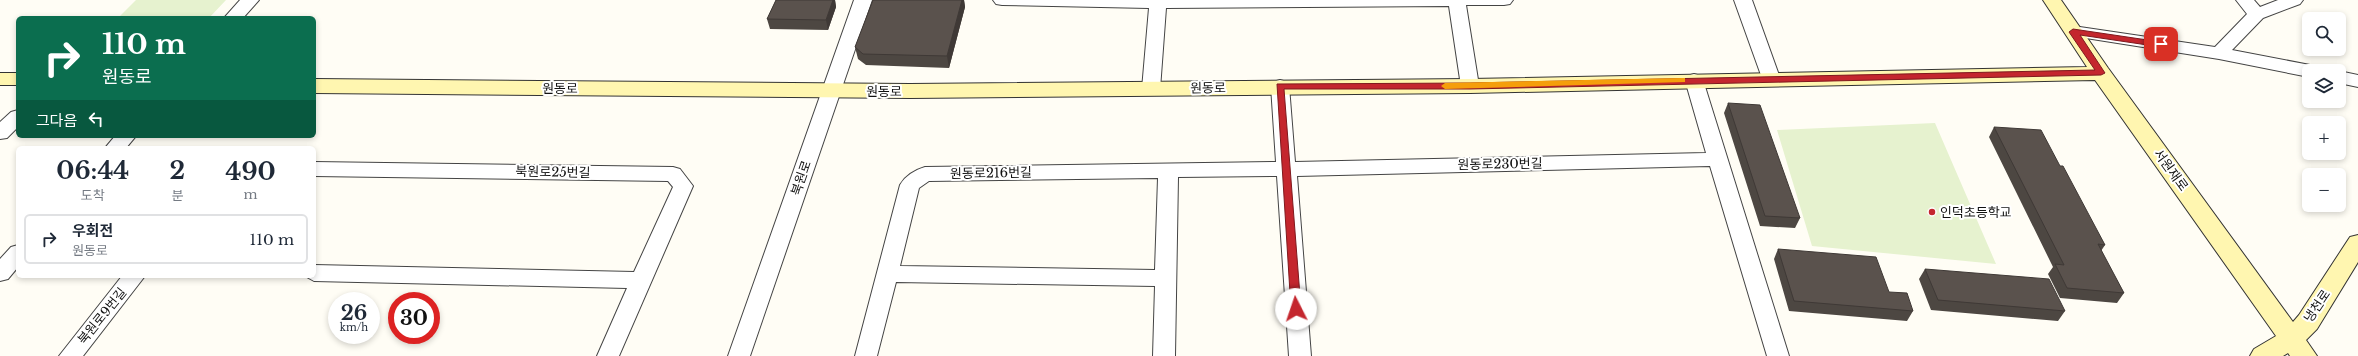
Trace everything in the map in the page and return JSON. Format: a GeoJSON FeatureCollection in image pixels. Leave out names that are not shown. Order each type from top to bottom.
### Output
{"type":"FeatureCollection","features":[{"type":"Feature","properties":{"kind":"street"},"geometry":{"type":"LineString","coordinates":[[235,16],[250,0]]}},
{"type":"Feature","properties":{"kind":"street","name":"북원로"},"geometry":{"type":"LineString","coordinates":[[739,356],[863,0]]}},
{"type":"Feature","properties":{"kind":"street"},"geometry":{"type":"LineString","coordinates":[[1002,0],[1504,0]]}},
{"type":"Feature","properties":{"kind":"street"},"geometry":{"type":"LineString","coordinates":[[1743,0],[1771,78]]}},
{"type":"Feature","properties":{"kind":"street","name":"서원재로"},"geometry":{"type":"LineString","coordinates":[[2052,0],[2101,73],[2298,347]]}},
{"type":"Feature","properties":{"kind":"street"},"geometry":{"type":"LineString","coordinates":[[2245,0],[2258,14]]}},
{"type":"Feature","properties":{"kind":"street"},"geometry":{"type":"LineString","coordinates":[[2219,53],[2258,14],[2294,0]]}},
{"type":"Feature","properties":{"kind":"street"},"geometry":{"type":"LineString","coordinates":[[1151,89],[1158,1]]}},
{"type":"Feature","properties":{"kind":"street"},"geometry":{"type":"LineString","coordinates":[[1457,1],[1470,86]]}},
{"type":"Feature","properties":{"kind":"street"},"geometry":{"type":"LineString","coordinates":[[2073,32],[2219,53],[2302,69]]}},
{"type":"Feature","properties":{"kind":"street","name":"원동로"},"geometry":{"type":"LineString","coordinates":[[316,86],[831,90],[1151,89],[1280,86],[1470,86],[1771,78],[2101,73]]}},
{"type":"Feature","properties":{"kind":"street"},"geometry":{"type":"LineString","coordinates":[[2346,78],[2358,81]]}},
{"type":"Feature","properties":{"kind":"street"},"geometry":{"type":"LineString","coordinates":[[0,79],[16,80]]}},
{"type":"Feature","properties":{"kind":"street"},"geometry":{"type":"LineString","coordinates":[[1694,80],[1778,356]]}},
{"type":"Feature","properties":{"kind":"street"},"geometry":{"type":"LineString","coordinates":[[1280,86],[1284,169],[1300,356]]}},
{"type":"Feature","properties":{"kind":"street"},"geometry":{"type":"LineString","coordinates":[[0,133],[16,118]]}},
{"type":"Feature","properties":{"kind":"street"},"geometry":{"type":"LineString","coordinates":[[117,146],[124,138]]}},
{"type":"Feature","properties":{"kind":"street","name":"원동로230번길"},"geometry":{"type":"LineString","coordinates":[[1284,169],[1718,158]]}},
{"type":"Feature","properties":{"kind":"street","name":"북원로25번길"},"geometry":{"type":"LineString","coordinates":[[316,169],[673,174],[683,186],[640,280],[608,356]]}},
{"type":"Feature","properties":{"kind":"street","name":"원동로216번길"},"geometry":{"type":"LineString","coordinates":[[866,356],[910,184],[925,174],[1284,169]]}},
{"type":"Feature","properties":{"kind":"street"},"geometry":{"type":"LineString","coordinates":[[1164,356],[1168,170]]}},
{"type":"Feature","properties":{"kind":"street","name":"냉천로"},"geometry":{"type":"LineString","coordinates":[[2263,356],[2298,347],[2320,304],[2358,243]]}},
{"type":"Feature","properties":{"kind":"street"},"geometry":{"type":"LineString","coordinates":[[0,273],[16,255]]}},
{"type":"Feature","properties":{"kind":"street"},"geometry":{"type":"LineString","coordinates":[[316,273],[640,280]]}},
{"type":"Feature","properties":{"kind":"street"},"geometry":{"type":"LineString","coordinates":[[886,274],[1166,278]]}},
{"type":"Feature","properties":{"kind":"street","name":"북원로9번길"},"geometry":{"type":"LineString","coordinates":[[70,356],[132,278]]}},
{"type":"Feature","properties":{"kind":"green space"},"geometry":{"type":"Polygon","coordinates":[[[136,0],[226,0],[211,16],[120,16],[136,0]]]}},
{"type":"Feature","properties":{"kind":"green space"},"geometry":{"type":"Polygon","coordinates":[[[1935,123],[1996,264],[1812,246],[1777,130],[1935,123]]]}},
{"type":"Feature","properties":{"kind":"building"},"geometry":{"type":"Polygon","coordinates":[[[776,0],[833,0],[826,20],[767,19],[776,0]]]}},
{"type":"Feature","properties":{"kind":"building"},"geometry":{"type":"Polygon","coordinates":[[[873,0],[962,0],[947,56],[863,54],[855,47],[873,0]]]}},
{"type":"Feature","properties":{"kind":"building"},"geometry":{"type":"Polygon","coordinates":[[[1728,103],[1760,105],[1800,218],[1765,216],[1728,103]]]}},
{"type":"Feature","properties":{"kind":"building"},"geometry":{"type":"Polygon","coordinates":[[[1994,127],[2041,130],[2060,166],[2063,166],[2105,245],[2098,244],[2124,293],[2067,288],[2055,264],[2064,265],[1994,127]]]}},
{"type":"Feature","properties":{"kind":"building"},"geometry":{"type":"Polygon","coordinates":[[[1778,249],[1876,257],[1889,292],[1907,293],[1913,311],[1794,301],[1778,249]]]}},
{"type":"Feature","properties":{"kind":"building"},"geometry":{"type":"Polygon","coordinates":[[[1925,269],[2049,279],[2065,311],[1938,300],[1925,269]]]}},
{"type":"Feature","properties":{"kind":"slow traffic"},"geometry":{"type":"LineString","coordinates":[[1445,86],[1682,80]]}},
{"type":"Feature","properties":{"kind":"place","name":"인덕초등학교"},"geometry":{"type":"Point","coordinates":[1932,212]}},
{"type":"Feature","properties":{"kind":"route"},"geometry":{"type":"LineString","coordinates":[[1296,309],[1280,86],[1470,86],[1756,78],[2101,73],[2073,32],[2161,44]]}}]}
